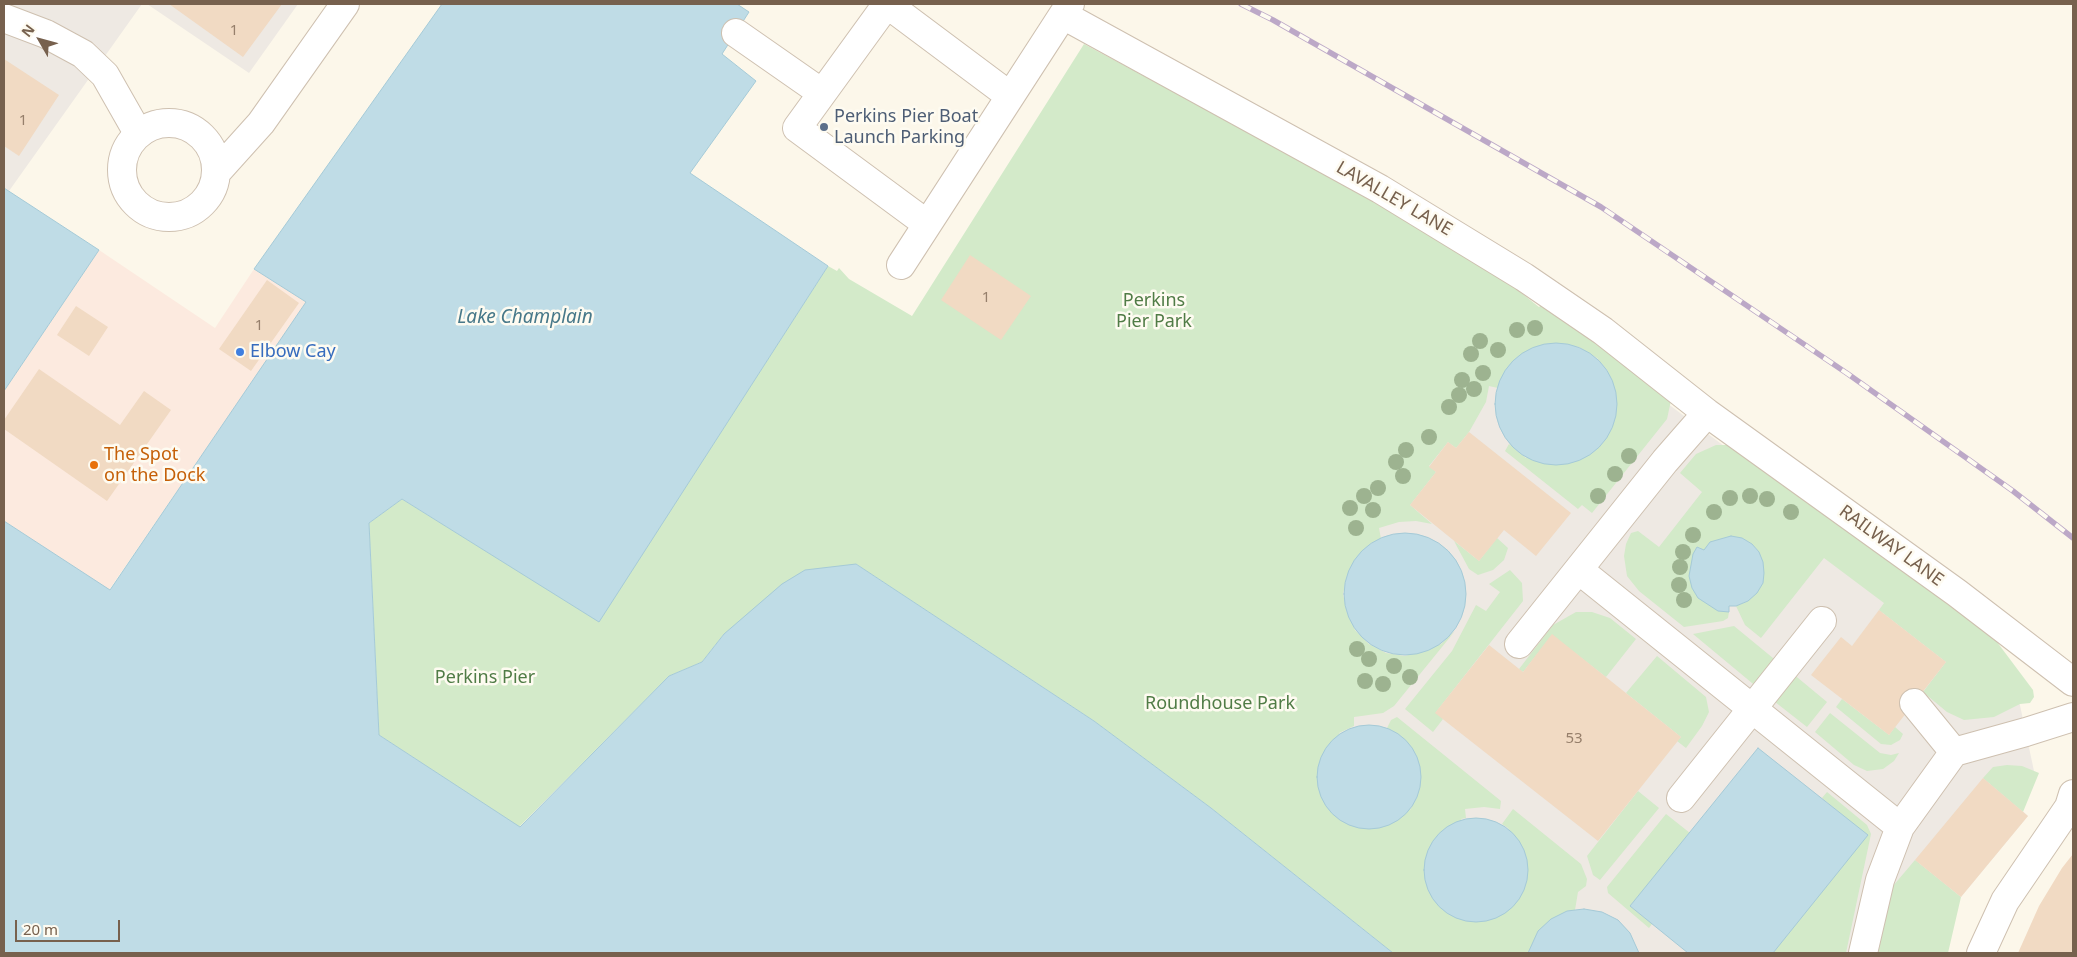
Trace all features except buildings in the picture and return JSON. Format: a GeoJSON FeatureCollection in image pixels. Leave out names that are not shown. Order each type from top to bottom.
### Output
{"type":"FeatureCollection","features":[{"type":"Feature","properties":{"kind":"street"},"geometry":{"type":"LineString","coordinates":[[216,173],[261,123],[345,4]]}},
{"type":"Feature","properties":{"kind":"street"},"geometry":{"type":"LineString","coordinates":[[927,224],[797,128],[887,4],[1010,96]]}},
{"type":"Feature","properties":{"kind":"street"},"geometry":{"type":"LineString","coordinates":[[901,265],[1066,9]]}},
{"type":"Feature","properties":{"kind":"street","name":"LAVALLEY LANE"},"geometry":{"type":"LineString","coordinates":[[1066,9],[1380,189],[1524,277],[1603,331],[1707,413]]}},
{"type":"Feature","properties":{"kind":"street"},"geometry":{"type":"LineString","coordinates":[[4,18],[46,34],[83,54],[105,75],[138,133]]}},
{"type":"Feature","properties":{"kind":"street"},"geometry":{"type":"LineString","coordinates":[[736,33],[822,93]]}},
{"type":"Feature","properties":{"kind":"street"},"geometry":{"type":"LineString","coordinates":[[167,122],[183,124],[197,132],[208,143],[214,157],[216,173],[212,189],[203,202],[190,211],[178,216],[165,217],[152,214],[140,208],[124,187],[122,173],[122,160],[128,145],[138,133],[152,125],[167,122]]}},
{"type":"Feature","properties":{"kind":"street"},"geometry":{"type":"LineString","coordinates":[[1519,644],[1665,461],[1707,413]]}},
{"type":"Feature","properties":{"kind":"street","name":"RAILWAY LANE"},"geometry":{"type":"LineString","coordinates":[[1707,413],[1957,593],[2073,682]]}},
{"type":"Feature","properties":{"kind":"street"},"geometry":{"type":"LineString","coordinates":[[1579,570],[1900,827]]}},
{"type":"Feature","properties":{"kind":"street"},"geometry":{"type":"LineString","coordinates":[[1681,798],[1822,621]]}},
{"type":"Feature","properties":{"kind":"street"},"geometry":{"type":"LineString","coordinates":[[1914,703],[1954,752]]}},
{"type":"Feature","properties":{"kind":"street"},"geometry":{"type":"LineString","coordinates":[[1863,953],[1880,880],[1900,827],[1954,752],[2073,717]]}},
{"type":"Feature","properties":{"kind":"street"},"geometry":{"type":"LineString","coordinates":[[1981,953],[2005,900],[2069,806],[2073,794]]}},
{"type":"Feature","properties":{"kind":"shaded area"},"geometry":{"type":"Polygon","coordinates":[[[4,4],[142,4],[9,191],[4,188],[4,4]]]}},
{"type":"Feature","properties":{"kind":"shaded area"},"geometry":{"type":"Polygon","coordinates":[[[147,4],[298,4],[249,73],[147,4]]]}},
{"type":"Feature","properties":{"kind":"shaded area"},"geometry":{"type":"Polygon","coordinates":[[[99,250],[215,328],[254,269],[307,302],[109,590],[4,521],[4,391],[99,250]]]}},
{"type":"Feature","properties":{"kind":"shaded area"},"geometry":{"type":"Polygon","coordinates":[[[1539,307],[1756,470],[2018,696],[2034,771],[2018,807],[2028,816],[1961,897],[1950,889],[1929,953],[1468,953],[1304,808],[1323,589],[1539,307]]]}},
{"type":"Feature","properties":{"kind":"green space","name":"Perkins Pier Park"},"geometry":{"type":"Polygon","coordinates":[[[1084,44],[1461,245],[1539,307],[1550,297],[1672,396],[1667,419],[1592,513],[1582,505],[1578,509],[1505,451],[1509,444],[1526,458],[1608,371],[1597,358],[1579,347],[1560,343],[1541,345],[1499,384],[1498,388],[1489,386],[1486,402],[1469,432],[1456,448],[1448,442],[1429,466],[1436,472],[1410,505],[1432,524],[1416,521],[1399,522],[1379,528],[1381,539],[1371,543],[1347,575],[1343,594],[1347,613],[1355,630],[1369,644],[1386,653],[1405,656],[1441,644],[1455,631],[1394,706],[1383,713],[1354,717],[1354,726],[1339,733],[1410,810],[1418,795],[1421,779],[1401,736],[1387,728],[1391,720],[1397,717],[1501,801],[1500,809],[1484,807],[1465,809],[1466,818],[1461,819],[1518,900],[1525,888],[1528,872],[1508,828],[1502,824],[1513,809],[1581,864],[1587,879],[1586,886],[1578,892],[1575,910],[1567,911],[1538,931],[1528,953],[1393,953],[1211,808],[1094,721],[856,564],[724,634],[702,662],[669,676],[519,827],[379,735],[369,523],[402,499],[599,621],[828,266],[837,271],[839,268],[849,279],[912,316],[1084,44]]]}},
{"type":"Feature","properties":{"kind":"green space"},"geometry":{"type":"Polygon","coordinates":[[[1716,445],[1729,445],[1976,614],[2033,690],[2034,697],[2030,703],[2020,704],[1994,717],[1964,720],[1947,712],[1923,692],[1946,662],[1879,610],[1884,603],[1824,558],[1761,638],[1745,625],[1736,606],[1748,601],[1759,552],[1752,544],[1742,538],[1704,551],[1697,547],[1718,611],[1729,612],[1728,618],[1723,621],[1684,627],[1639,591],[1627,576],[1624,556],[1626,544],[1631,533],[1638,531],[1659,547],[1702,492],[1680,473],[1696,454],[1716,445]]]}},
{"type":"Feature","properties":{"kind":"green space"},"geometry":{"type":"Polygon","coordinates":[[[1497,538],[1508,548],[1504,560],[1493,570],[1478,575],[1469,569],[1454,541],[1479,561],[1497,538]]]}},
{"type":"Feature","properties":{"kind":"green space"},"geometry":{"type":"Polygon","coordinates":[[[1510,570],[1522,583],[1523,601],[1436,712],[1443,719],[1433,732],[1405,709],[1452,651],[1476,605],[1486,611],[1500,592],[1489,584],[1510,570]]]}},
{"type":"Feature","properties":{"kind":"green space"},"geometry":{"type":"Polygon","coordinates":[[[1576,612],[1592,612],[1610,618],[1636,639],[1606,677],[1552,635],[1523,672],[1519,669],[1553,625],[1576,612]]]}},
{"type":"Feature","properties":{"kind":"green space"},"geometry":{"type":"Polygon","coordinates":[[[1734,626],[1779,663],[1758,688],[1693,634],[1734,626]]]}},
{"type":"Feature","properties":{"kind":"green space"},"geometry":{"type":"Polygon","coordinates":[[[1657,656],[1706,697],[1709,712],[1702,726],[1686,748],[1677,741],[1681,737],[1626,693],[1657,656]]]}},
{"type":"Feature","properties":{"kind":"green space"},"geometry":{"type":"Polygon","coordinates":[[[1792,673],[1827,702],[1807,727],[1770,698],[1792,673]]]}},
{"type":"Feature","properties":{"kind":"green space"},"geometry":{"type":"Polygon","coordinates":[[[1842,699],[1889,735],[1895,727],[1903,734],[1900,740],[1891,745],[1881,744],[1836,707],[1842,699]]]}},
{"type":"Feature","properties":{"kind":"green space"},"geometry":{"type":"Polygon","coordinates":[[[1830,713],[1880,753],[1891,755],[1899,753],[1894,761],[1883,769],[1867,771],[1854,765],[1815,732],[1830,713]]]}},
{"type":"Feature","properties":{"kind":"green space"},"geometry":{"type":"Polygon","coordinates":[[[2007,765],[2022,766],[2039,773],[2023,812],[1983,778],[1993,767],[2007,765]]]}},
{"type":"Feature","properties":{"kind":"green space"},"geometry":{"type":"Polygon","coordinates":[[[1638,791],[1659,808],[1600,880],[1593,875],[1587,856],[1638,791]]]}},
{"type":"Feature","properties":{"kind":"green space"},"geometry":{"type":"Polygon","coordinates":[[[1827,792],[1867,825],[1871,834],[1846,953],[1773,953],[1867,835],[1822,798],[1827,792]]]}},
{"type":"Feature","properties":{"kind":"green space"},"geometry":{"type":"Polygon","coordinates":[[[1666,814],[1690,833],[1630,906],[1652,924],[1649,928],[1608,893],[1607,887],[1666,814]]]}},
{"type":"Feature","properties":{"kind":"green space"},"geometry":{"type":"Polygon","coordinates":[[[1915,860],[1961,897],[1948,953],[1878,953],[1893,886],[1915,860]]]}},
{"type":"Feature","properties":{"kind":"water","name":"Lake Champlain"},"geometry":{"type":"Polygon","coordinates":[[[442,4],[737,4],[749,12],[722,54],[756,81],[690,173],[828,266],[599,622],[402,499],[369,523],[379,735],[520,827],[669,676],[702,662],[724,634],[782,584],[805,570],[856,564],[1094,721],[1211,808],[1393,953],[4,953],[4,521],[110,590],[306,302],[254,269],[442,4]]]}},
{"type":"Feature","properties":{"kind":"water"},"geometry":{"type":"Polygon","coordinates":[[[4,188],[99,250],[4,391],[4,188]]]}},
{"type":"Feature","properties":{"kind":"water"},"geometry":{"type":"Polygon","coordinates":[[[1556,343],[1568,344],[1579,348],[1590,353],[1599,361],[1607,370],[1612,381],[1616,392],[1616,416],[1612,427],[1607,438],[1599,447],[1590,455],[1579,460],[1568,464],[1556,465],[1544,464],[1533,460],[1522,455],[1513,447],[1505,438],[1500,427],[1496,416],[1495,404],[1496,392],[1500,381],[1505,370],[1513,361],[1522,353],[1533,348],[1544,344],[1556,343]]]}},
{"type":"Feature","properties":{"kind":"water"},"geometry":{"type":"Polygon","coordinates":[[[1405,533],[1417,534],[1428,538],[1439,543],[1448,551],[1456,560],[1461,571],[1465,582],[1465,606],[1461,617],[1456,628],[1448,637],[1439,645],[1428,650],[1417,654],[1405,655],[1393,654],[1382,650],[1371,645],[1362,637],[1354,628],[1349,617],[1345,606],[1344,594],[1345,582],[1349,571],[1354,560],[1362,551],[1371,543],[1382,538],[1393,534],[1405,533]]]}},
{"type":"Feature","properties":{"kind":"water"},"geometry":{"type":"Polygon","coordinates":[[[1731,536],[1742,538],[1752,544],[1759,552],[1763,562],[1763,583],[1757,593],[1748,601],[1736,606],[1729,606],[1729,612],[1718,611],[1698,598],[1692,588],[1689,576],[1693,554],[1697,547],[1704,550],[1710,542],[1731,536]]]}},
{"type":"Feature","properties":{"kind":"water"},"geometry":{"type":"Polygon","coordinates":[[[1369,725],[1389,729],[1398,733],[1406,740],[1413,748],[1417,757],[1421,777],[1417,797],[1413,806],[1406,814],[1398,821],[1389,825],[1369,829],[1349,825],[1340,821],[1332,814],[1325,806],[1321,797],[1317,777],[1321,757],[1325,748],[1332,740],[1340,733],[1349,729],[1369,725]]]}},
{"type":"Feature","properties":{"kind":"water"},"geometry":{"type":"Polygon","coordinates":[[[1758,748],[1868,835],[1773,953],[1688,953],[1630,906],[1758,748]]]}},
{"type":"Feature","properties":{"kind":"water"},"geometry":{"type":"Polygon","coordinates":[[[1476,818],[1496,822],[1505,826],[1513,833],[1520,841],[1524,850],[1528,870],[1524,890],[1520,899],[1513,907],[1505,914],[1496,918],[1476,922],[1456,918],[1447,914],[1439,907],[1432,899],[1428,890],[1424,870],[1428,850],[1432,841],[1439,833],[1447,826],[1456,822],[1476,818]]]}},
{"type":"Feature","properties":{"kind":"water"},"geometry":{"type":"Polygon","coordinates":[[[1584,909],[1602,912],[1618,920],[1630,933],[1639,953],[1528,953],[1538,931],[1551,919],[1567,911],[1584,909]]]}},
{"type":"Feature","properties":{"kind":"railway"},"geometry":{"type":"LineString","coordinates":[[1241,4],[1273,20],[1601,207],[1848,374],[2013,491],[2073,538]]}},
{"type":"Feature","properties":{"kind":"place","name":"Perkins Pier Boat Launch Parking"},"geometry":{"type":"Point","coordinates":[824,127]}},
{"type":"Feature","properties":{"kind":"place","name":"Elbow Cay"},"geometry":{"type":"Point","coordinates":[240,352]}},
{"type":"Feature","properties":{"kind":"place","name":"The Spot on the Dock"},"geometry":{"type":"Point","coordinates":[94,465]}},
{"type":"Feature","properties":{"kind":"park label","name":"Perkins Pier"},"geometry":{"type":"Point","coordinates":[485,678]}},
{"type":"Feature","properties":{"kind":"park label","name":"Roundhouse Park"},"geometry":{"type":"Point","coordinates":[1220,704]}}]}
